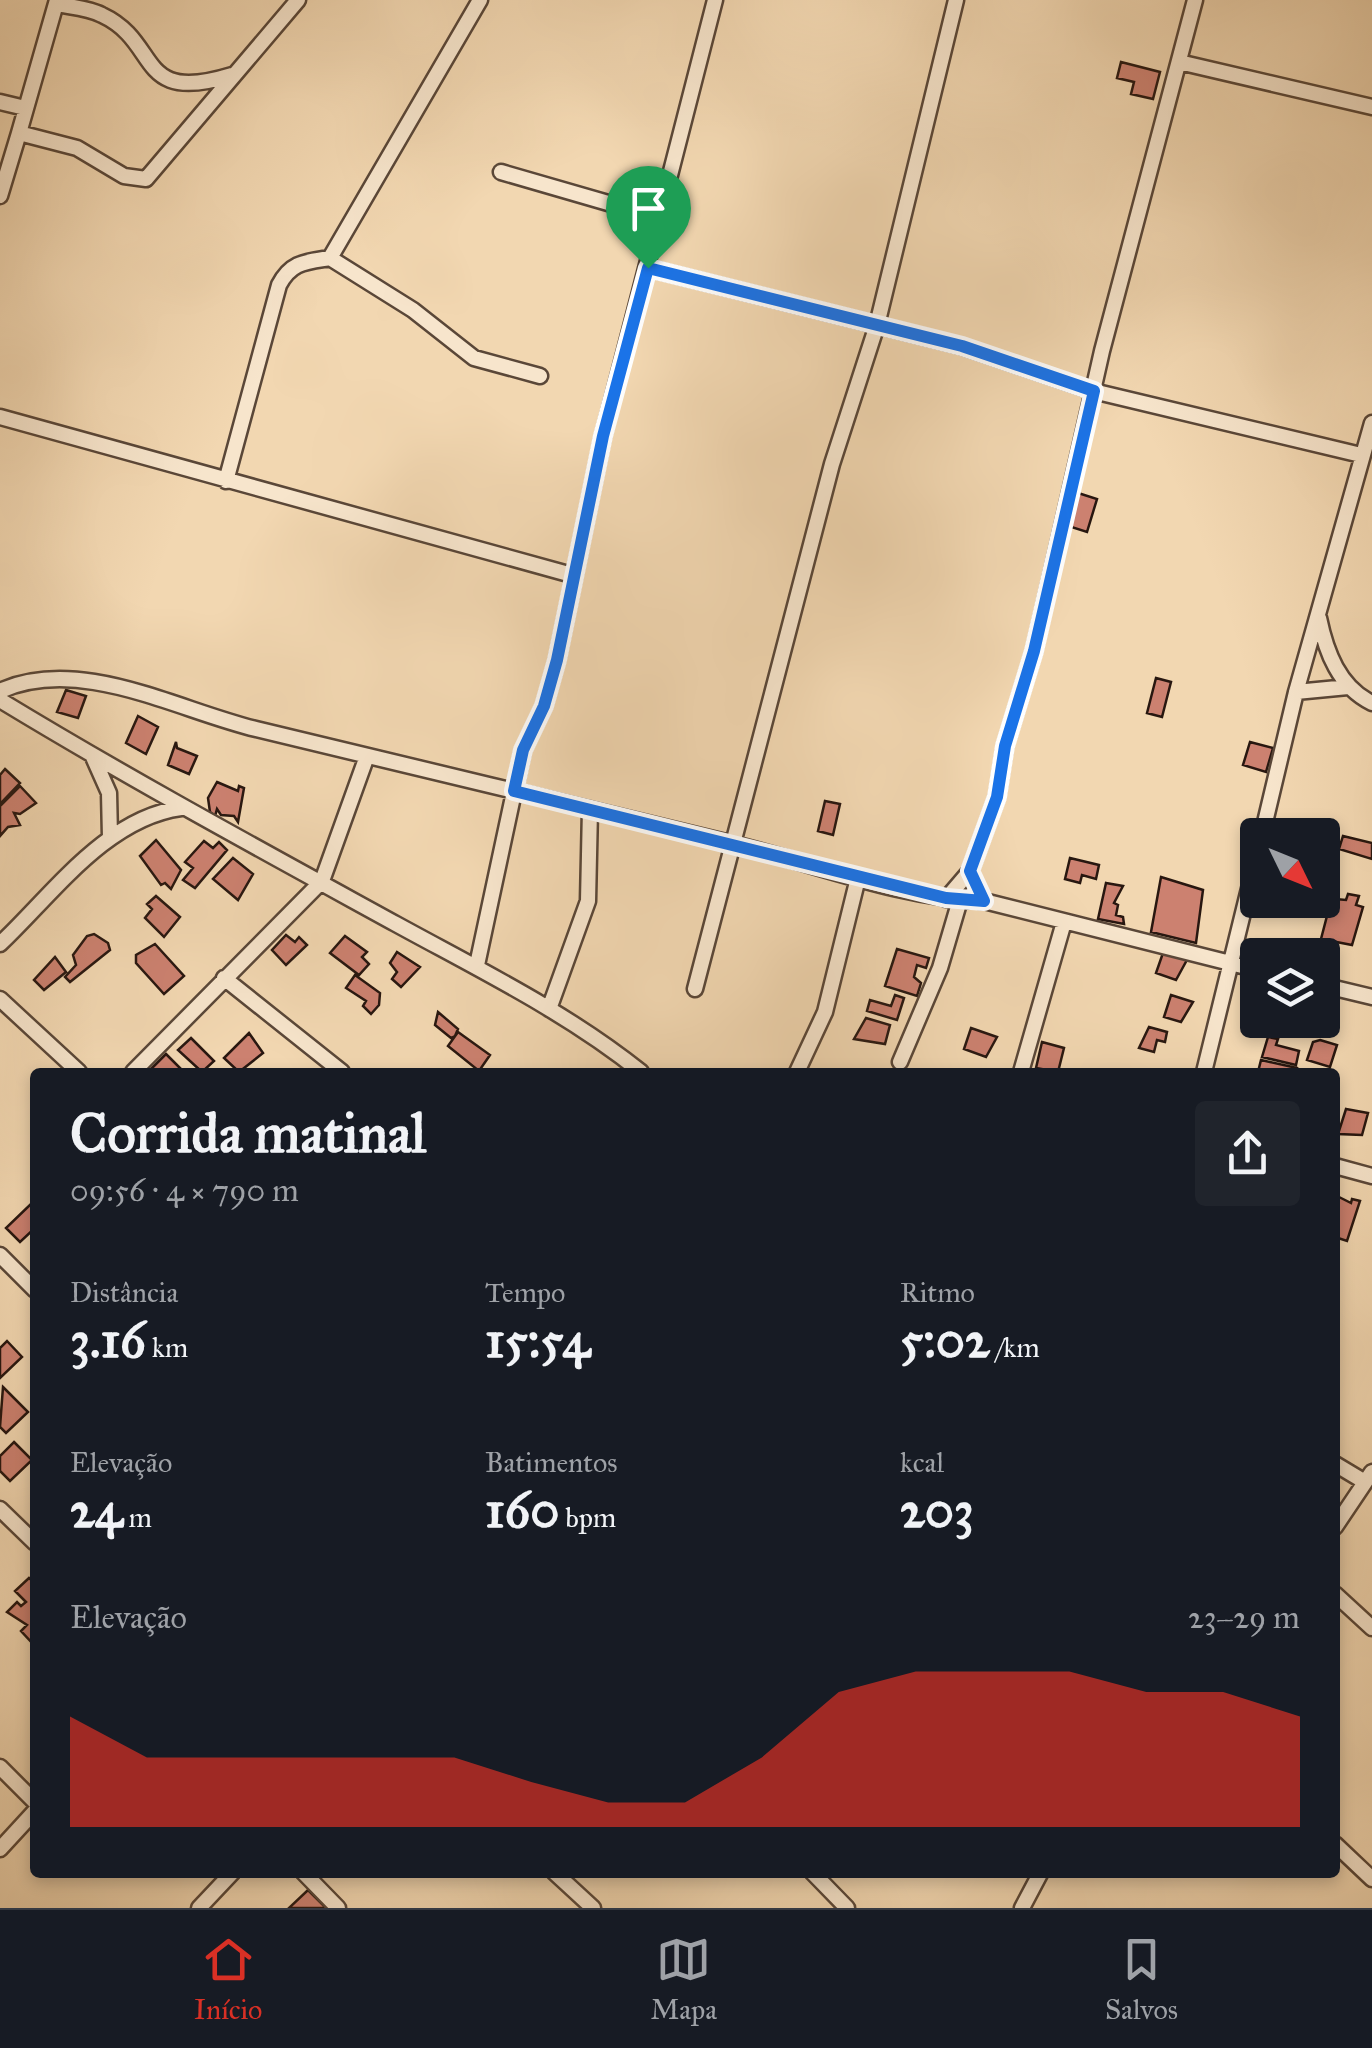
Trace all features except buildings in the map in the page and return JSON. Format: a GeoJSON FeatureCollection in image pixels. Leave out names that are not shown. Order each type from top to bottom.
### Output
{"type":"FeatureCollection","features":[{"type":"Feature","properties":{"kind":"street"},"geometry":{"type":"LineString","coordinates":[[19,133],[77,148],[124,176],[146,179],[298,0]]}},
{"type":"Feature","properties":{"kind":"street"},"geometry":{"type":"LineString","coordinates":[[330,258],[480,0]]}},
{"type":"Feature","properties":{"kind":"street"},"geometry":{"type":"LineString","coordinates":[[477,965],[523,750],[544,706],[557,660],[572,575],[715,0]]}},
{"type":"Feature","properties":{"kind":"street"},"geometry":{"type":"LineString","coordinates":[[695,990],[832,464],[877,325],[956,0]]}},
{"type":"Feature","properties":{"kind":"street"},"geometry":{"type":"LineString","coordinates":[[900,1062],[940,968],[953,899],[970,871],[997,797],[1005,746],[1034,651],[1094,391],[1195,0]]}},
{"type":"Feature","properties":{"kind":"street"},"geometry":{"type":"LineString","coordinates":[[0,196],[56,2],[102,15],[166,78],[201,84],[233,74]]}},
{"type":"Feature","properties":{"kind":"street"},"geometry":{"type":"LineString","coordinates":[[1179,62],[1372,108]]}},
{"type":"Feature","properties":{"kind":"street"},"geometry":{"type":"LineString","coordinates":[[0,102],[24,108]]}},
{"type":"Feature","properties":{"kind":"street"},"geometry":{"type":"LineString","coordinates":[[502,172],[660,218]]}},
{"type":"Feature","properties":{"kind":"street"},"geometry":{"type":"LineString","coordinates":[[226,481],[278,285],[288,268],[330,258],[413,310],[474,358],[540,376]]}},
{"type":"Feature","properties":{"kind":"street"},"geometry":{"type":"LineString","coordinates":[[648,268],[1011,361],[1094,391],[1361,455]]}},
{"type":"Feature","properties":{"kind":"street"},"geometry":{"type":"LineString","coordinates":[[0,417],[572,575]]}},
{"type":"Feature","properties":{"kind":"street"},"geometry":{"type":"LineString","coordinates":[[1266,818],[1296,692],[1372,423]]}},
{"type":"Feature","properties":{"kind":"street"},"geometry":{"type":"LineString","coordinates":[[1319,617],[1329,655],[1348,687],[1372,704]]}},
{"type":"Feature","properties":{"kind":"street"},"geometry":{"type":"LineString","coordinates":[[0,691],[34,680],[69,679],[367,756],[732,843],[858,878],[953,899],[984,901],[1240,966]]}},
{"type":"Feature","properties":{"kind":"street"},"geometry":{"type":"LineString","coordinates":[[1296,692],[1348,687]]}},
{"type":"Feature","properties":{"kind":"street"},"geometry":{"type":"LineString","coordinates":[[0,700],[181,808],[477,965],[604,1042],[637,1068]]}},
{"type":"Feature","properties":{"kind":"street"},"geometry":{"type":"LineString","coordinates":[[92,756],[109,793],[110,837]]}},
{"type":"Feature","properties":{"kind":"street"},"geometry":{"type":"LineString","coordinates":[[137,1068],[322,881],[367,756]]}},
{"type":"Feature","properties":{"kind":"street"},"geometry":{"type":"LineString","coordinates":[[0,944],[110,837],[156,812],[181,808]]}},
{"type":"Feature","properties":{"kind":"street"},"geometry":{"type":"LineString","coordinates":[[549,1009],[588,901],[590,809]]}},
{"type":"Feature","properties":{"kind":"street"},"geometry":{"type":"LineString","coordinates":[[970,871],[984,901]]}},
{"type":"Feature","properties":{"kind":"street"},"geometry":{"type":"LineString","coordinates":[[799,1068],[825,1012],[858,878]]}},
{"type":"Feature","properties":{"kind":"street"},"geometry":{"type":"LineString","coordinates":[[1205,1068],[1242,918]]}},
{"type":"Feature","properties":{"kind":"street"},"geometry":{"type":"LineString","coordinates":[[1022,1068],[1064,922]]}},
{"type":"Feature","properties":{"kind":"street"},"geometry":{"type":"LineString","coordinates":[[224,978],[337,1068]]}},
{"type":"Feature","properties":{"kind":"street"},"geometry":{"type":"LineString","coordinates":[[1340,989],[1372,997]]}},
{"type":"Feature","properties":{"kind":"street"},"geometry":{"type":"LineString","coordinates":[[0,999],[75,1068]]}},
{"type":"Feature","properties":{"kind":"street"},"geometry":{"type":"LineString","coordinates":[[1340,1167],[1372,1176]]}},
{"type":"Feature","properties":{"kind":"street"},"geometry":{"type":"LineString","coordinates":[[0,1255],[30,1285]]}},
{"type":"Feature","properties":{"kind":"street"},"geometry":{"type":"LineString","coordinates":[[1340,1466],[1368,1476],[1340,1519]]}},
{"type":"Feature","properties":{"kind":"street"},"geometry":{"type":"LineString","coordinates":[[0,1508],[30,1538]]}},
{"type":"Feature","properties":{"kind":"street"},"geometry":{"type":"LineString","coordinates":[[1340,1599],[1372,1628]]}},
{"type":"Feature","properties":{"kind":"street"},"geometry":{"type":"LineString","coordinates":[[0,1767],[30,1797]]}},
{"type":"Feature","properties":{"kind":"street"},"geometry":{"type":"LineString","coordinates":[[0,1850],[30,1817]]}},
{"type":"Feature","properties":{"kind":"street"},"geometry":{"type":"LineString","coordinates":[[1340,1849],[1372,1879]]}},
{"type":"Feature","properties":{"kind":"street"},"geometry":{"type":"LineString","coordinates":[[199,1908],[227,1878]]}},
{"type":"Feature","properties":{"kind":"street"},"geometry":{"type":"LineString","coordinates":[[308,1878],[338,1908]]}},
{"type":"Feature","properties":{"kind":"street"},"geometry":{"type":"LineString","coordinates":[[560,1878],[593,1908]]}},
{"type":"Feature","properties":{"kind":"street"},"geometry":{"type":"LineString","coordinates":[[818,1878],[847,1908]]}},
{"type":"Feature","properties":{"kind":"street"},"geometry":{"type":"LineString","coordinates":[[1022,1908],[1038,1878]]}},
{"type":"Feature","properties":{"kind":"route"},"geometry":{"type":"LineString","coordinates":[[648,268],[962,346],[1094,391],[1034,651],[1005,746],[997,797],[970,871],[984,901],[946,898],[858,878],[732,843],[514,791],[523,750],[544,706],[557,660],[603,436],[648,268]]}}]}
